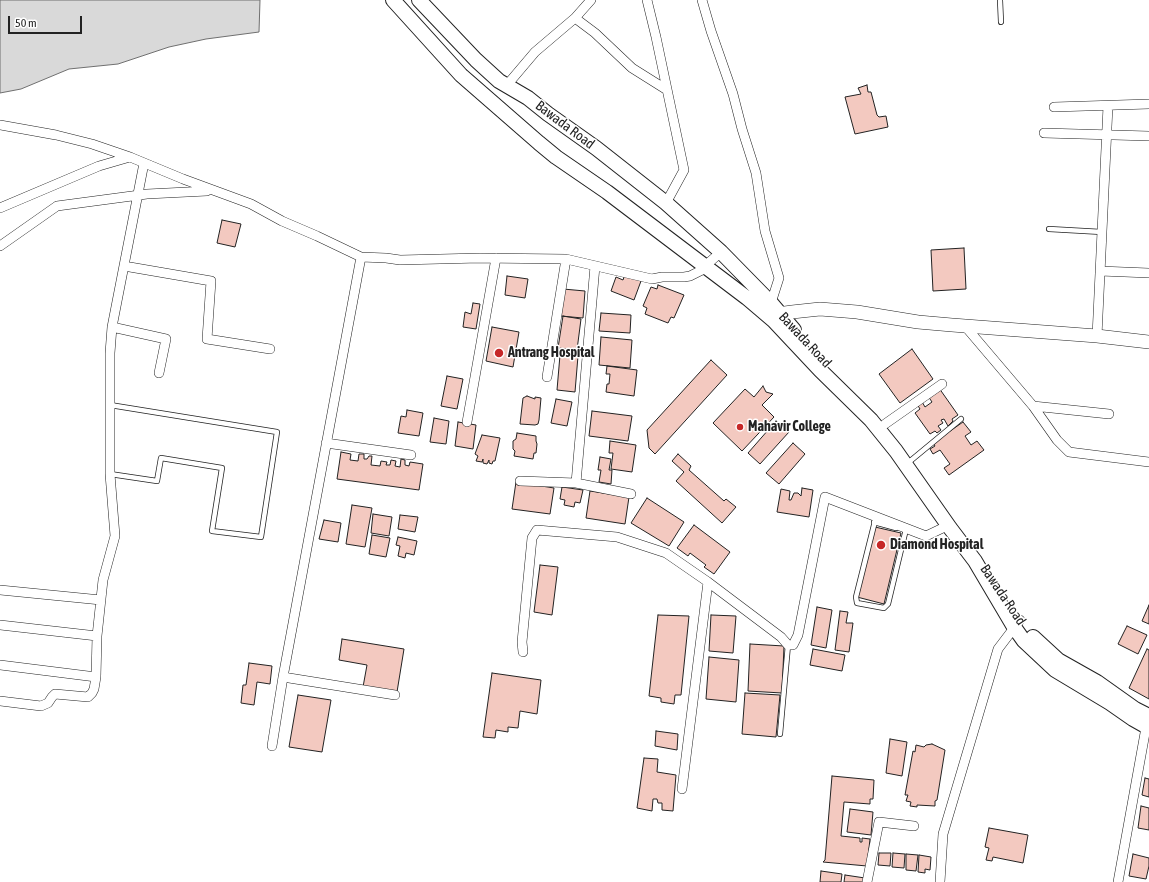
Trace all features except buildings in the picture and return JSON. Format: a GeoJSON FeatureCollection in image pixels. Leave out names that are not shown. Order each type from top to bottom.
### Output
{"type":"FeatureCollection","features":[{"type":"Feature","properties":{"kind":"main road"},"geometry":{"type":"LineString","coordinates":[[393,0],[461,75],[544,148],[607,192],[705,266],[771,311],[818,368],[871,420],[896,451],[948,525],[976,561],[1017,624],[1024,642],[1055,670],[1110,703],[1133,720],[1148,722]]}},
{"type":"Feature","properties":{"kind":"main road","name":"Bawada Road"},"geometry":{"type":"LineString","coordinates":[[424,1],[476,60],[500,81],[528,98],[666,202],[721,252],[771,311],[792,328],[855,390],[885,424],[909,462],[980,559],[991,578],[1010,601],[1017,624]]}},
{"type":"Feature","properties":{"kind":"street"},"geometry":{"type":"LineString","coordinates":[[507,85],[536,52],[575,18],[591,0]]}},
{"type":"Feature","properties":{"kind":"street"},"geometry":{"type":"LineString","coordinates":[[647,0],[684,170],[666,202]]}},
{"type":"Feature","properties":{"kind":"street"},"geometry":{"type":"LineString","coordinates":[[702,0],[733,94],[756,173],[765,231],[779,278],[771,311],[820,309],[857,312],[918,322],[1096,336],[1149,342]]}},
{"type":"Feature","properties":{"kind":"street"},"geometry":{"type":"LineString","coordinates":[[575,18],[595,33],[632,68],[667,90]]}},
{"type":"Feature","properties":{"kind":"street"},"geometry":{"type":"LineString","coordinates":[[1054,107],[1149,104]]}},
{"type":"Feature","properties":{"kind":"street"},"geometry":{"type":"LineString","coordinates":[[1096,336],[1108,106]]}},
{"type":"Feature","properties":{"kind":"street"},"geometry":{"type":"LineString","coordinates":[[0,126],[56,135],[92,144],[130,157],[211,190],[251,204],[282,221],[361,257],[400,260],[496,258],[566,259],[652,279],[662,277],[684,277],[704,270],[705,266],[721,252]]}},
{"type":"Feature","properties":{"kind":"street"},"geometry":{"type":"LineString","coordinates":[[1044,133],[1149,136]]}},
{"type":"Feature","properties":{"kind":"street"},"geometry":{"type":"LineString","coordinates":[[0,208],[99,166],[130,157]]}},
{"type":"Feature","properties":{"kind":"street"},"geometry":{"type":"LineString","coordinates":[[0,701],[41,706],[48,702],[56,694],[88,697],[92,693],[96,677],[97,636],[103,580],[115,536],[110,474],[110,353],[112,327],[144,163]]}},
{"type":"Feature","properties":{"kind":"street"},"geometry":{"type":"LineString","coordinates":[[0,246],[57,206],[138,195],[211,190]]}},
{"type":"Feature","properties":{"kind":"street"},"geometry":{"type":"LineString","coordinates":[[272,746],[283,677],[361,257]]}},
{"type":"Feature","properties":{"kind":"street"},"geometry":{"type":"LineString","coordinates":[[467,422],[496,258]]}},
{"type":"Feature","properties":{"kind":"street"},"geometry":{"type":"LineString","coordinates":[[547,377],[566,259]]}},
{"type":"Feature","properties":{"kind":"street"},"geometry":{"type":"LineString","coordinates":[[124,266],[211,281],[207,339],[270,348]]}},
{"type":"Feature","properties":{"kind":"street"},"geometry":{"type":"LineString","coordinates":[[576,483],[595,266]]}},
{"type":"Feature","properties":{"kind":"street"},"geometry":{"type":"LineString","coordinates":[[1100,271],[1149,273]]}},
{"type":"Feature","properties":{"kind":"street"},"geometry":{"type":"LineString","coordinates":[[965,326],[1033,406],[1057,440],[1069,452],[1149,462]]}},
{"type":"Feature","properties":{"kind":"street"},"geometry":{"type":"LineString","coordinates":[[112,327],[166,339],[159,373]]}},
{"type":"Feature","properties":{"kind":"street"},"geometry":{"type":"LineString","coordinates":[[885,424],[942,384]]}},
{"type":"Feature","properties":{"kind":"street"},"geometry":{"type":"LineString","coordinates":[[1033,406],[1109,414]]}},
{"type":"Feature","properties":{"kind":"street"},"geometry":{"type":"LineString","coordinates":[[326,443],[410,455]]}},
{"type":"Feature","properties":{"kind":"street"},"geometry":{"type":"LineString","coordinates":[[520,481],[576,483],[631,494]]}},
{"type":"Feature","properties":{"kind":"street"},"geometry":{"type":"LineString","coordinates":[[523,652],[522,642],[532,538],[537,530],[616,537],[666,553],[708,582],[781,637],[788,645],[793,645],[798,635],[825,497],[875,520],[926,536],[948,525]]}},
{"type":"Feature","properties":{"kind":"street"},"geometry":{"type":"LineString","coordinates":[[682,789],[708,582]]}},
{"type":"Feature","properties":{"kind":"street"},"geometry":{"type":"LineString","coordinates":[[0,590],[101,600]]}},
{"type":"Feature","properties":{"kind":"street"},"geometry":{"type":"LineString","coordinates":[[940,882],[943,834],[998,649],[1017,624]]}},
{"type":"Feature","properties":{"kind":"street"},"geometry":{"type":"LineString","coordinates":[[0,625],[97,636]]}},
{"type":"Feature","properties":{"kind":"street"},"geometry":{"type":"LineString","coordinates":[[0,665],[96,677]]}},
{"type":"Feature","properties":{"kind":"street"},"geometry":{"type":"LineString","coordinates":[[283,677],[395,695]]}},
{"type":"Feature","properties":{"kind":"street"},"geometry":{"type":"LineString","coordinates":[[1118,882],[1148,722]]}},
{"type":"Feature","properties":{"kind":"street"},"geometry":{"type":"LineString","coordinates":[[867,882],[879,822],[914,826]]}},
{"type":"Feature","properties":{"kind":"lane"},"geometry":{"type":"LineString","coordinates":[[1000,0],[1001,22]]}},
{"type":"Feature","properties":{"kind":"lane"},"geometry":{"type":"LineString","coordinates":[[1049,229],[1102,232]]}},
{"type":"Feature","properties":{"kind":"lane"},"geometry":{"type":"LineString","coordinates":[[110,405],[277,432],[261,537],[212,531],[222,468],[161,458],[157,481],[110,474]]}},
{"type":"Feature","properties":{"kind":"lane"},"geometry":{"type":"LineString","coordinates":[[909,462],[961,419]]}},
{"type":"Feature","properties":{"kind":"lane"},"geometry":{"type":"LineString","coordinates":[[875,520],[856,597],[857,603],[884,608],[888,604],[906,530]]}},
{"type":"Feature","properties":{"kind":"lane"},"geometry":{"type":"LineString","coordinates":[[780,734],[788,645]]}},
{"type":"Feature","properties":{"kind":"shaded area"},"geometry":{"type":"Polygon","coordinates":[[[0,0],[260,0],[259,32],[206,39],[169,47],[118,64],[69,69],[21,89],[0,93],[0,0]]]}},
{"type":"Feature","properties":{"kind":"place","name":"Antrang Hospital"},"geometry":{"type":"Point","coordinates":[499,353]}},
{"type":"Feature","properties":{"kind":"place","name":"Mahavir College"},"geometry":{"type":"Point","coordinates":[740,427]}},
{"type":"Feature","properties":{"kind":"place","name":"Diamond Hospital"},"geometry":{"type":"Point","coordinates":[881,545]}}]}
